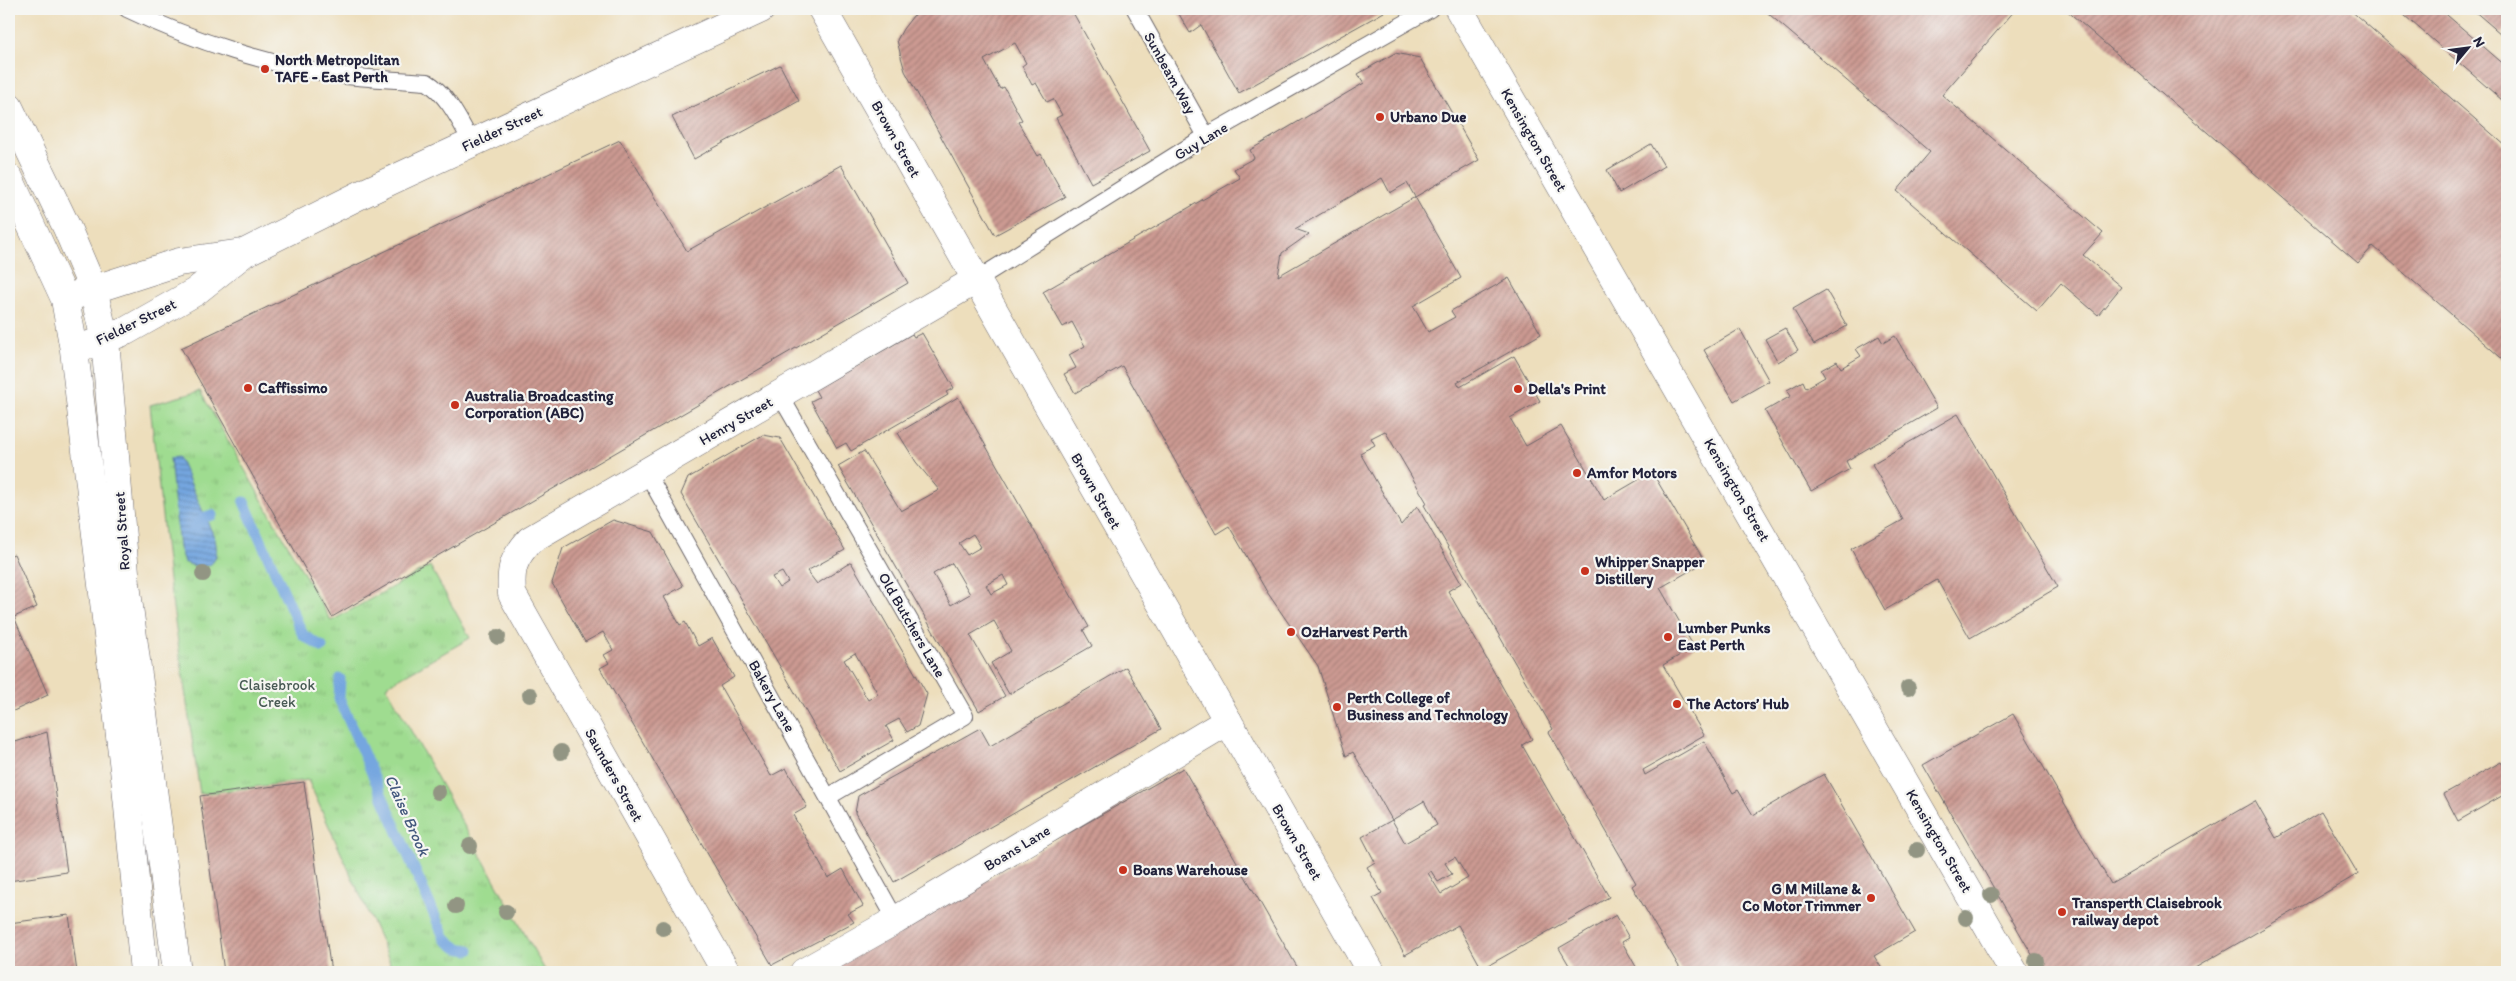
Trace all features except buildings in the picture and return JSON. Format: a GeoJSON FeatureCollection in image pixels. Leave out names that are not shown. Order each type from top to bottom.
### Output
{"type":"FeatureCollection","features":[{"type":"Feature","properties":{"kind":"street","name":"Fielder Street"},"geometry":{"type":"LineString","coordinates":[[74,350],[105,340],[195,292],[244,253],[472,143],[761,9]]}},
{"type":"Feature","properties":{"kind":"street","name":"Brown Street"},"geometry":{"type":"LineString","coordinates":[[822,9],[1371,972]]}},
{"type":"Feature","properties":{"kind":"street","name":"Kensington Street"},"geometry":{"type":"LineString","coordinates":[[1459,9],[2014,972]]}},
{"type":"Feature","properties":{"kind":"street","name":"Royal Street"},"geometry":{"type":"LineString","coordinates":[[9,107],[67,228],[93,289],[105,340],[126,584],[176,972]]}},
{"type":"Feature","properties":{"kind":"street","name":"Royal Street"},"geometry":{"type":"LineString","coordinates":[[9,178],[65,299],[74,350],[126,786],[144,972]]}},
{"type":"Feature","properties":{"kind":"street","name":"Fielder Street"},"geometry":{"type":"LineString","coordinates":[[65,299],[179,262],[244,253]]}},
{"type":"Feature","properties":{"kind":"street","name":"Henry Street"},"geometry":{"type":"LineString","coordinates":[[511,574],[517,555],[530,540],[647,474],[976,280]]}},
{"type":"Feature","properties":{"kind":"street","name":"Saunders Street"},"geometry":{"type":"LineString","coordinates":[[511,574],[512,594],[726,972]]}},
{"type":"Feature","properties":{"kind":"street","name":"Boans Lane"},"geometry":{"type":"LineString","coordinates":[[804,972],[896,920],[1228,721]]}},
{"type":"Feature","properties":{"kind":"lane"},"geometry":{"type":"LineString","coordinates":[[127,9],[199,41],[271,60],[346,76],[427,82],[437,88],[472,143]]}},
{"type":"Feature","properties":{"kind":"lane","name":"Sunbeam Way"},"geometry":{"type":"LineString","coordinates":[[1135,9],[1206,136]]}},
{"type":"Feature","properties":{"kind":"lane","name":"Guy Lane"},"geometry":{"type":"LineString","coordinates":[[976,280],[1206,136],[1430,9]]}},
{"type":"Feature","properties":{"kind":"lane","name":"Old Butchers Lane"},"geometry":{"type":"LineString","coordinates":[[780,395],[965,716],[828,797]]}},
{"type":"Feature","properties":{"kind":"lane","name":"Bakery Lane"},"geometry":{"type":"LineString","coordinates":[[647,474],[896,920]]}},
{"type":"Feature","properties":{"kind":"green space","name":"Claisebrook Creek"},"geometry":{"type":"Polygon","coordinates":[[[200,391],[331,621],[430,566],[470,638],[386,686],[546,972],[391,972],[389,959],[308,780],[200,794],[169,580],[150,405],[200,391]]]}},
{"type":"Feature","properties":{"kind":"water"},"geometry":{"type":"Polygon","coordinates":[[[179,457],[215,539],[216,555],[214,561],[205,566],[199,567],[184,562],[179,548],[170,458],[179,457]]]}},
{"type":"Feature","properties":{"kind":"waterway","name":"Claise Brook"},"geometry":{"type":"LineString","coordinates":[[244,502],[303,635],[322,647]]}},
{"type":"Feature","properties":{"kind":"waterway","name":"Claise Brook"},"geometry":{"type":"LineString","coordinates":[[194,527],[205,517],[212,515]]}},
{"type":"Feature","properties":{"kind":"waterway","name":"Claise Brook"},"geometry":{"type":"LineString","coordinates":[[340,679],[339,698],[445,939],[457,948],[469,950]]}},
{"type":"Feature","properties":{"kind":"place","name":"North Metropolitan TAFE - East Perth"},"geometry":{"type":"Point","coordinates":[265,69]}},
{"type":"Feature","properties":{"kind":"place","name":"Urbano Due"},"geometry":{"type":"Point","coordinates":[1380,117]}},
{"type":"Feature","properties":{"kind":"place","name":"Caffissimo"},"geometry":{"type":"Point","coordinates":[248,388]}},
{"type":"Feature","properties":{"kind":"place","name":"Della's Print"},"geometry":{"type":"Point","coordinates":[1518,389]}},
{"type":"Feature","properties":{"kind":"place","name":"Australia Broadcasting Corporation (ABC)"},"geometry":{"type":"Point","coordinates":[455,405]}},
{"type":"Feature","properties":{"kind":"place","name":"Amfor Motors"},"geometry":{"type":"Point","coordinates":[1577,473]}},
{"type":"Feature","properties":{"kind":"place","name":"Whipper Snapper Distillery"},"geometry":{"type":"Point","coordinates":[1585,571]}},
{"type":"Feature","properties":{"kind":"place","name":"OzHarvest Perth"},"geometry":{"type":"Point","coordinates":[1291,632]}},
{"type":"Feature","properties":{"kind":"place","name":"Lumber Punks East Perth"},"geometry":{"type":"Point","coordinates":[1668,637]}},
{"type":"Feature","properties":{"kind":"place","name":"The Actors’ Hub"},"geometry":{"type":"Point","coordinates":[1677,704]}},
{"type":"Feature","properties":{"kind":"place","name":"Perth College of Business and Technology"},"geometry":{"type":"Point","coordinates":[1337,707]}},
{"type":"Feature","properties":{"kind":"place","name":"Boans Warehouse"},"geometry":{"type":"Point","coordinates":[1123,870]}},
{"type":"Feature","properties":{"kind":"place","name":"G M Millane & Co Motor Trimmer"},"geometry":{"type":"Point","coordinates":[1871,898]}},
{"type":"Feature","properties":{"kind":"place","name":"Transperth Claisebrook railway depot"},"geometry":{"type":"Point","coordinates":[2062,912]}}]}
